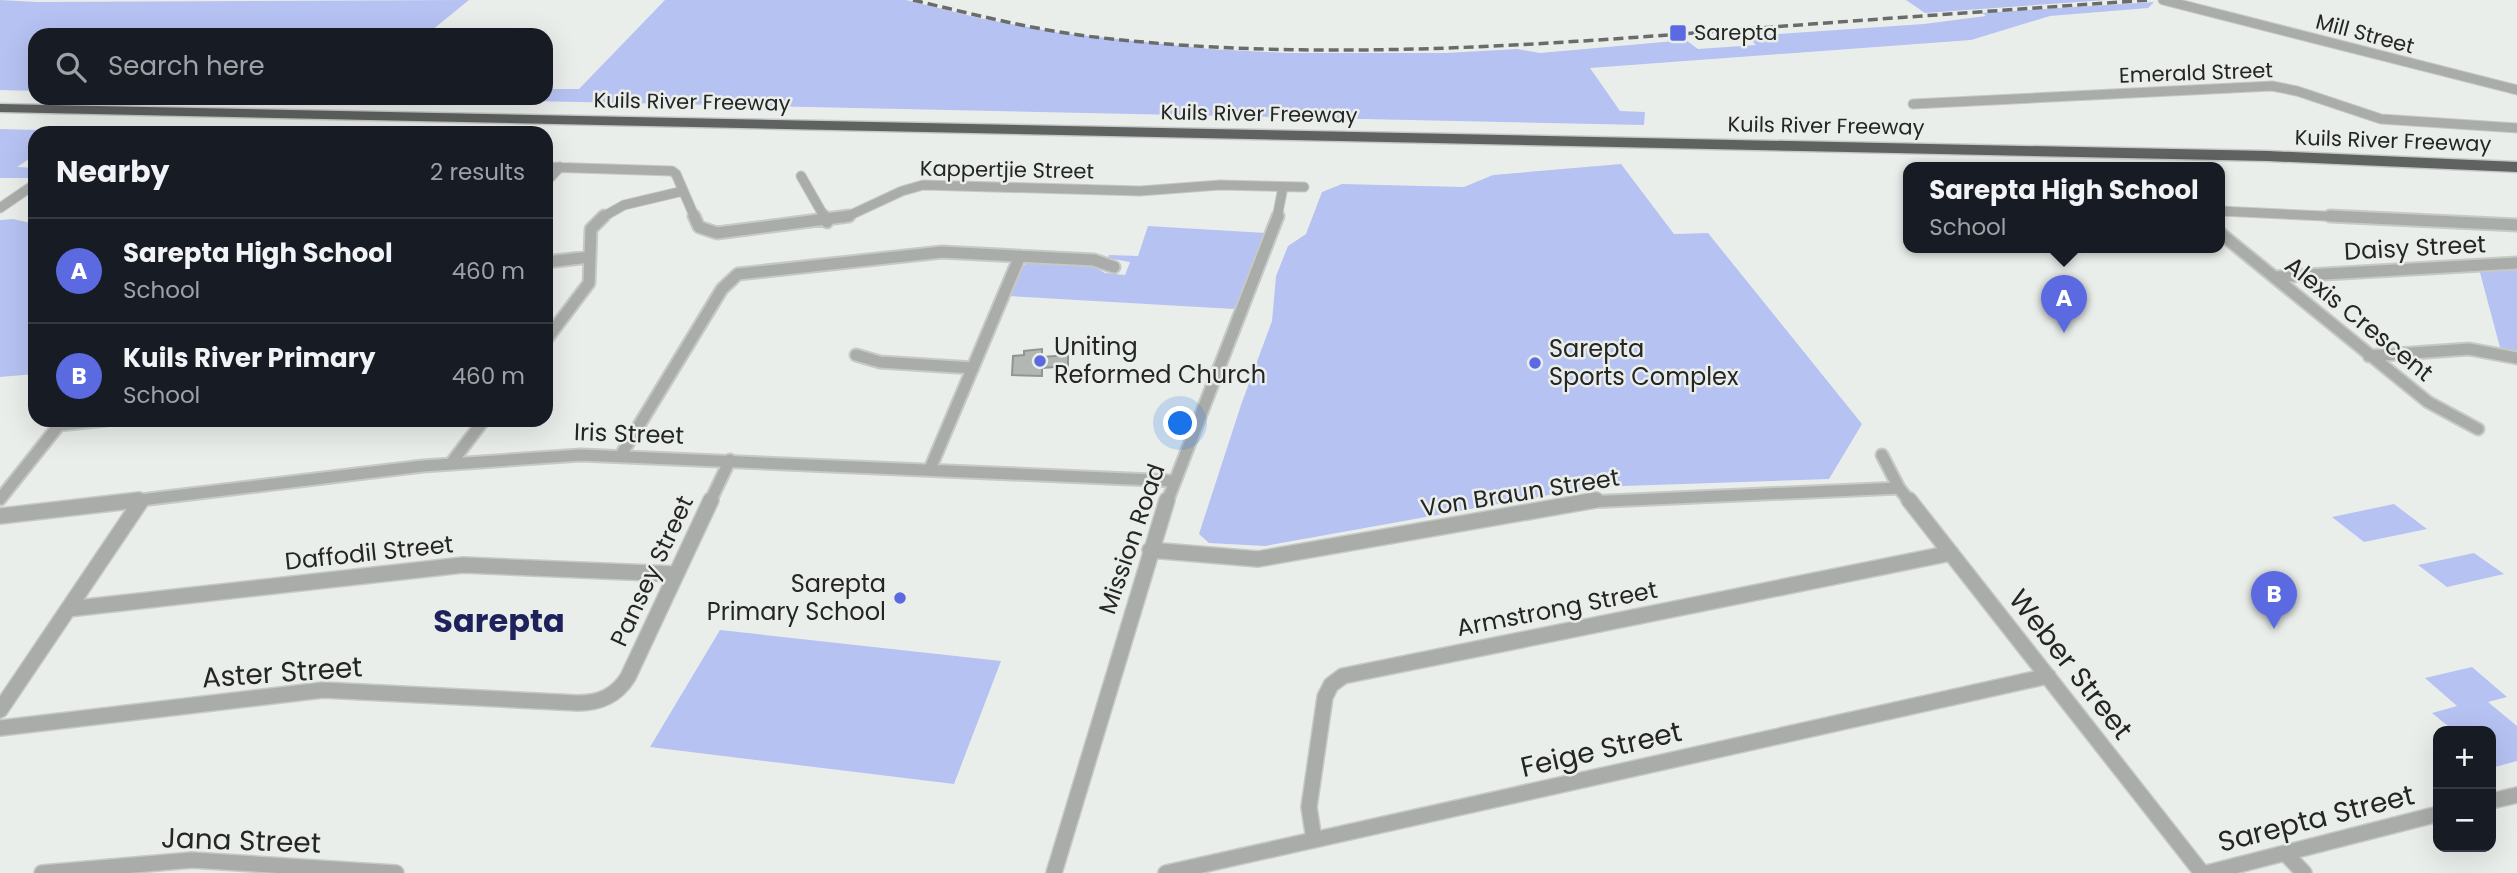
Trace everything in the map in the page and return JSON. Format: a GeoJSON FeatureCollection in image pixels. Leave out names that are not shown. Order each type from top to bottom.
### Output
{"type":"FeatureCollection","features":[{"type":"Feature","properties":{"kind":"highway"},"geometry":{"type":"LineString","coordinates":[[0,96],[28,97]]}},
{"type":"Feature","properties":{"kind":"highway","name":"Kuils River Freeway"},"geometry":{"type":"LineString","coordinates":[[407,105],[2192,142],[2517,155]]}},
{"type":"Feature","properties":{"kind":"highway","name":"Kuils River Freeway"},"geometry":{"type":"LineString","coordinates":[[0,108],[2255,156],[2517,167]]}},
{"type":"Feature","properties":{"kind":"street","name":"Mill Street"},"geometry":{"type":"LineString","coordinates":[[2166,1],[2517,90]]}},
{"type":"Feature","properties":{"kind":"street","name":"Emerald Street"},"geometry":{"type":"LineString","coordinates":[[1913,104],[2272,86],[2297,91],[2381,120],[2517,128]]}},
{"type":"Feature","properties":{"kind":"street","name":"Kappertjie Street"},"geometry":{"type":"LineString","coordinates":[[553,167],[665,169],[676,174],[699,227],[707,232],[827,222],[855,215],[893,193],[923,185],[1140,191],[1220,185],[1304,187]]}},
{"type":"Feature","properties":{"kind":"street"},"geometry":{"type":"LineString","coordinates":[[553,174],[560,167]]}},
{"type":"Feature","properties":{"kind":"street"},"geometry":{"type":"LineString","coordinates":[[801,176],[827,222]]}},
{"type":"Feature","properties":{"kind":"street","name":"Mission Road"},"geometry":{"type":"LineString","coordinates":[[1054,873],[1150,550],[1279,213],[1283,187]]}},
{"type":"Feature","properties":{"kind":"street"},"geometry":{"type":"LineString","coordinates":[[0,208],[28,189]]}},
{"type":"Feature","properties":{"kind":"street"},"geometry":{"type":"LineString","coordinates":[[553,331],[587,287],[591,229],[603,215],[624,205],[683,191]]}},
{"type":"Feature","properties":{"kind":"street"},"geometry":{"type":"LineString","coordinates":[[0,198],[15,198]]}},
{"type":"Feature","properties":{"kind":"street"},"geometry":{"type":"LineString","coordinates":[[2225,211],[2517,225]]}},
{"type":"Feature","properties":{"kind":"street","name":"Alexis Crescent"},"geometry":{"type":"LineString","coordinates":[[2225,237],[2428,402],[2478,429]]}},
{"type":"Feature","properties":{"kind":"street"},"geometry":{"type":"LineString","coordinates":[[621,455],[722,289],[738,274],[933,253],[1094,260],[1114,267]]}},
{"type":"Feature","properties":{"kind":"street"},"geometry":{"type":"LineString","coordinates":[[930,469],[1020,256]]}},
{"type":"Feature","properties":{"kind":"street"},"geometry":{"type":"LineString","coordinates":[[553,261],[590,257]]}},
{"type":"Feature","properties":{"kind":"street","name":"Daisy Street"},"geometry":{"type":"LineString","coordinates":[[2274,277],[2517,263]]}},
{"type":"Feature","properties":{"kind":"street"},"geometry":{"type":"LineString","coordinates":[[2369,356],[2469,349],[2517,358]]}},
{"type":"Feature","properties":{"kind":"street"},"geometry":{"type":"LineString","coordinates":[[856,355],[880,362],[973,368]]}},
{"type":"Feature","properties":{"kind":"street"},"geometry":{"type":"LineString","coordinates":[[0,499],[57,427]]}},
{"type":"Feature","properties":{"kind":"street"},"geometry":{"type":"LineString","coordinates":[[452,462],[479,427]]}},
{"type":"Feature","properties":{"kind":"street","name":"Iris Street"},"geometry":{"type":"LineString","coordinates":[[0,516],[540,454],[621,455],[1175,481]]}},
{"type":"Feature","properties":{"kind":"street","name":"Weber Street"},"geometry":{"type":"LineString","coordinates":[[1882,454],[1899,488],[2205,873]]}},
{"type":"Feature","properties":{"kind":"street","name":"Pansey Street"},"geometry":{"type":"LineString","coordinates":[[610,696],[626,682],[730,460]]}},
{"type":"Feature","properties":{"kind":"street","name":"Von Braun Street"},"geometry":{"type":"LineString","coordinates":[[1150,550],[1258,559],[1598,500],[1899,488]]}},
{"type":"Feature","properties":{"kind":"street"},"geometry":{"type":"LineString","coordinates":[[0,710],[141,501]]}},
{"type":"Feature","properties":{"kind":"street","name":"Armstrong Street"},"geometry":{"type":"LineString","coordinates":[[1314,840],[1309,807],[1325,697],[1331,685],[1343,676],[1951,553]]}},
{"type":"Feature","properties":{"kind":"street","name":"Daffodil Street"},"geometry":{"type":"LineString","coordinates":[[68,609],[463,565],[676,574]]}},
{"type":"Feature","properties":{"kind":"street","name":"Feige Street"},"geometry":{"type":"LineString","coordinates":[[1166,873],[2048,677]]}},
{"type":"Feature","properties":{"kind":"street","name":"Aster Street"},"geometry":{"type":"LineString","coordinates":[[0,728],[323,690],[586,704],[610,696]]}},
{"type":"Feature","properties":{"kind":"street"},"geometry":{"type":"LineString","coordinates":[[2496,800],[2517,795]]}},
{"type":"Feature","properties":{"kind":"street","name":"Sarepta Street"},"geometry":{"type":"LineString","coordinates":[[2205,873],[2433,815]]}},
{"type":"Feature","properties":{"kind":"street"},"geometry":{"type":"LineString","coordinates":[[2285,853],[2304,873]]}},
{"type":"Feature","properties":{"kind":"street","name":"Jana Street"},"geometry":{"type":"LineString","coordinates":[[42,873],[192,860],[396,873]]}},
{"type":"Feature","properties":{"kind":"shaded area"},"geometry":{"type":"Polygon","coordinates":[[[0,0],[469,0],[435,28],[28,28],[28,91],[0,90],[0,0]]]}},
{"type":"Feature","properties":{"kind":"shaded area"},"geometry":{"type":"Polygon","coordinates":[[[665,0],[906,0],[979,18],[1060,33],[1210,49],[1287,53],[1446,53],[1517,49],[1540,53],[1686,40],[1698,49],[1756,45],[1747,36],[1924,24],[1986,16],[1982,13],[2154,2],[2148,8],[2050,16],[1971,40],[1590,68],[1620,111],[1645,112],[1644,125],[553,101],[553,89],[579,89],[665,0]]]}},
{"type":"Feature","properties":{"kind":"shaded area"},"geometry":{"type":"Polygon","coordinates":[[[1906,0],[2106,0],[1925,13],[1906,0]]]}},
{"type":"Feature","properties":{"kind":"shaded area"},"geometry":{"type":"Polygon","coordinates":[[[0,129],[28,130],[28,160],[17,167],[28,168],[28,178],[0,178],[0,129]]]}},
{"type":"Feature","properties":{"kind":"shaded area","name":"Sarepta Sports Complex"},"geometry":{"type":"Polygon","coordinates":[[[1621,164],[1674,234],[1708,233],[1862,424],[1829,479],[1593,487],[1265,546],[1209,543],[1199,534],[1272,321],[1276,276],[1288,246],[1306,234],[1322,192],[1342,184],[1464,187],[1493,175],[1621,164]]]}},
{"type":"Feature","properties":{"kind":"shaded area"},"geometry":{"type":"Polygon","coordinates":[[[13,219],[28,222],[28,375],[0,377],[0,220],[13,219]]]}},
{"type":"Feature","properties":{"kind":"shaded area"},"geometry":{"type":"Polygon","coordinates":[[[1148,226],[1266,233],[1234,309],[1009,296],[1021,267],[1031,261],[1088,263],[1105,273],[1125,275],[1130,262],[1108,258],[1109,255],[1138,256],[1148,226]]]}},
{"type":"Feature","properties":{"kind":"shaded area"},"geometry":{"type":"Polygon","coordinates":[[[2517,267],[2517,355],[2501,351],[2479,269],[2517,267]]]}},
{"type":"Feature","properties":{"kind":"shaded area"},"geometry":{"type":"Polygon","coordinates":[[[2394,504],[2427,529],[2364,542],[2332,517],[2394,504]]]}},
{"type":"Feature","properties":{"kind":"shaded area"},"geometry":{"type":"Polygon","coordinates":[[[2474,553],[2504,574],[2447,587],[2418,565],[2474,553]]]}},
{"type":"Feature","properties":{"kind":"shaded area"},"geometry":{"type":"Polygon","coordinates":[[[720,630],[1001,661],[954,784],[650,747],[720,630]]]}},
{"type":"Feature","properties":{"kind":"shaded area"},"geometry":{"type":"Polygon","coordinates":[[[2472,667],[2507,697],[2488,702],[2517,726],[2517,761],[2496,767],[2496,726],[2448,726],[2432,713],[2457,706],[2425,678],[2472,667]]]}},
{"type":"Feature","properties":{"kind":"building","name":"Uniting Reformed Church"},"geometry":{"type":"Polygon","coordinates":[[[1042,349],[1042,357],[1068,355],[1068,366],[1042,368],[1042,376],[1012,375],[1013,356],[1024,355],[1024,351],[1042,349]]]}},
{"type":"Feature","properties":{"kind":"railway"},"geometry":{"type":"LineString","coordinates":[[913,0],[1031,27],[1103,38],[1180,45],[1334,50],[1565,42],[2149,0]]}},
{"type":"Feature","properties":{"kind":"place","name":"Sarepta"},"geometry":{"type":"Point","coordinates":[1678,33]}},
{"type":"Feature","properties":{"kind":"place","name":"Sarepta High School"},"geometry":{"type":"Point","coordinates":[2064,333]}},
{"type":"Feature","properties":{"kind":"place","name":"Uniting Reformed Church"},"geometry":{"type":"Point","coordinates":[1040,361]}},
{"type":"Feature","properties":{"kind":"place","name":"Sarepta Sports Complex"},"geometry":{"type":"Point","coordinates":[1535,363]}},
{"type":"Feature","properties":{"kind":"place","name":"Sarepta Primary School"},"geometry":{"type":"Point","coordinates":[900,598]}},
{"type":"Feature","properties":{"kind":"place","name":"Kuils River Primary"},"geometry":{"type":"Point","coordinates":[2274,629]}},
{"type":"Feature","properties":{"kind":"district","name":"Sarepta"},"geometry":{"type":"Point","coordinates":[499,621]}}]}
